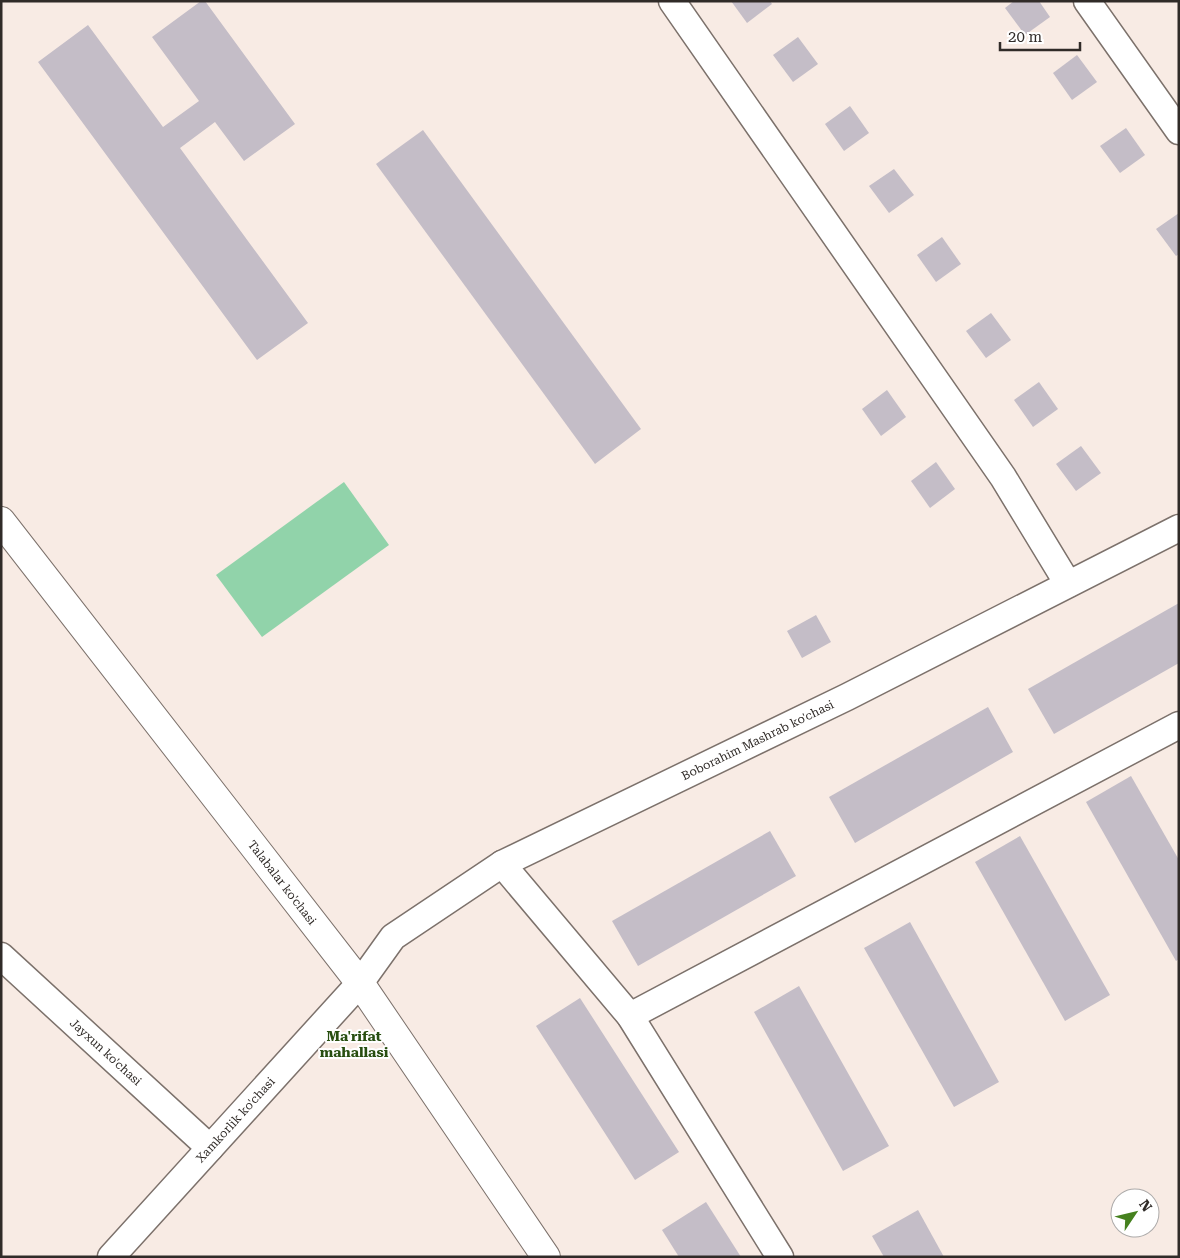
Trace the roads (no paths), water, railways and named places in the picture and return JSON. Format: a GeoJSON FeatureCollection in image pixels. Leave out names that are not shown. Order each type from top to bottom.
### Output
{"type":"FeatureCollection","features":[{"type":"Feature","properties":{"kind":"street"},"geometry":{"type":"LineString","coordinates":[[672,1],[1003,477],[1068,584]]}},
{"type":"Feature","properties":{"kind":"street"},"geometry":{"type":"LineString","coordinates":[[1087,1],[1179,131]]}},
{"type":"Feature","properties":{"kind":"street","name":"Talabalar ko'chasi"},"geometry":{"type":"LineString","coordinates":[[1,521],[360,983],[546,1257]]}},
{"type":"Feature","properties":{"kind":"street","name":"Boborahim Mashrab ko'chasi"},"geometry":{"type":"LineString","coordinates":[[360,983],[392,937],[502,864],[847,698],[1179,528]]}},
{"type":"Feature","properties":{"kind":"street"},"geometry":{"type":"LineString","coordinates":[[630,1016],[1179,725]]}},
{"type":"Feature","properties":{"kind":"street"},"geometry":{"type":"LineString","coordinates":[[502,864],[630,1016],[780,1257]]}},
{"type":"Feature","properties":{"kind":"street","name":"Jayxun ko'chasi"},"geometry":{"type":"LineString","coordinates":[[1,956],[210,1148]]}},
{"type":"Feature","properties":{"kind":"street","name":"Xamkorlik ko'chasi"},"geometry":{"type":"LineString","coordinates":[[111,1257],[360,983]]}},
{"type":"Feature","properties":{"kind":"district","name":"Ma'rifat mahallasi"},"geometry":{"type":"Point","coordinates":[354,1044]}}]}
